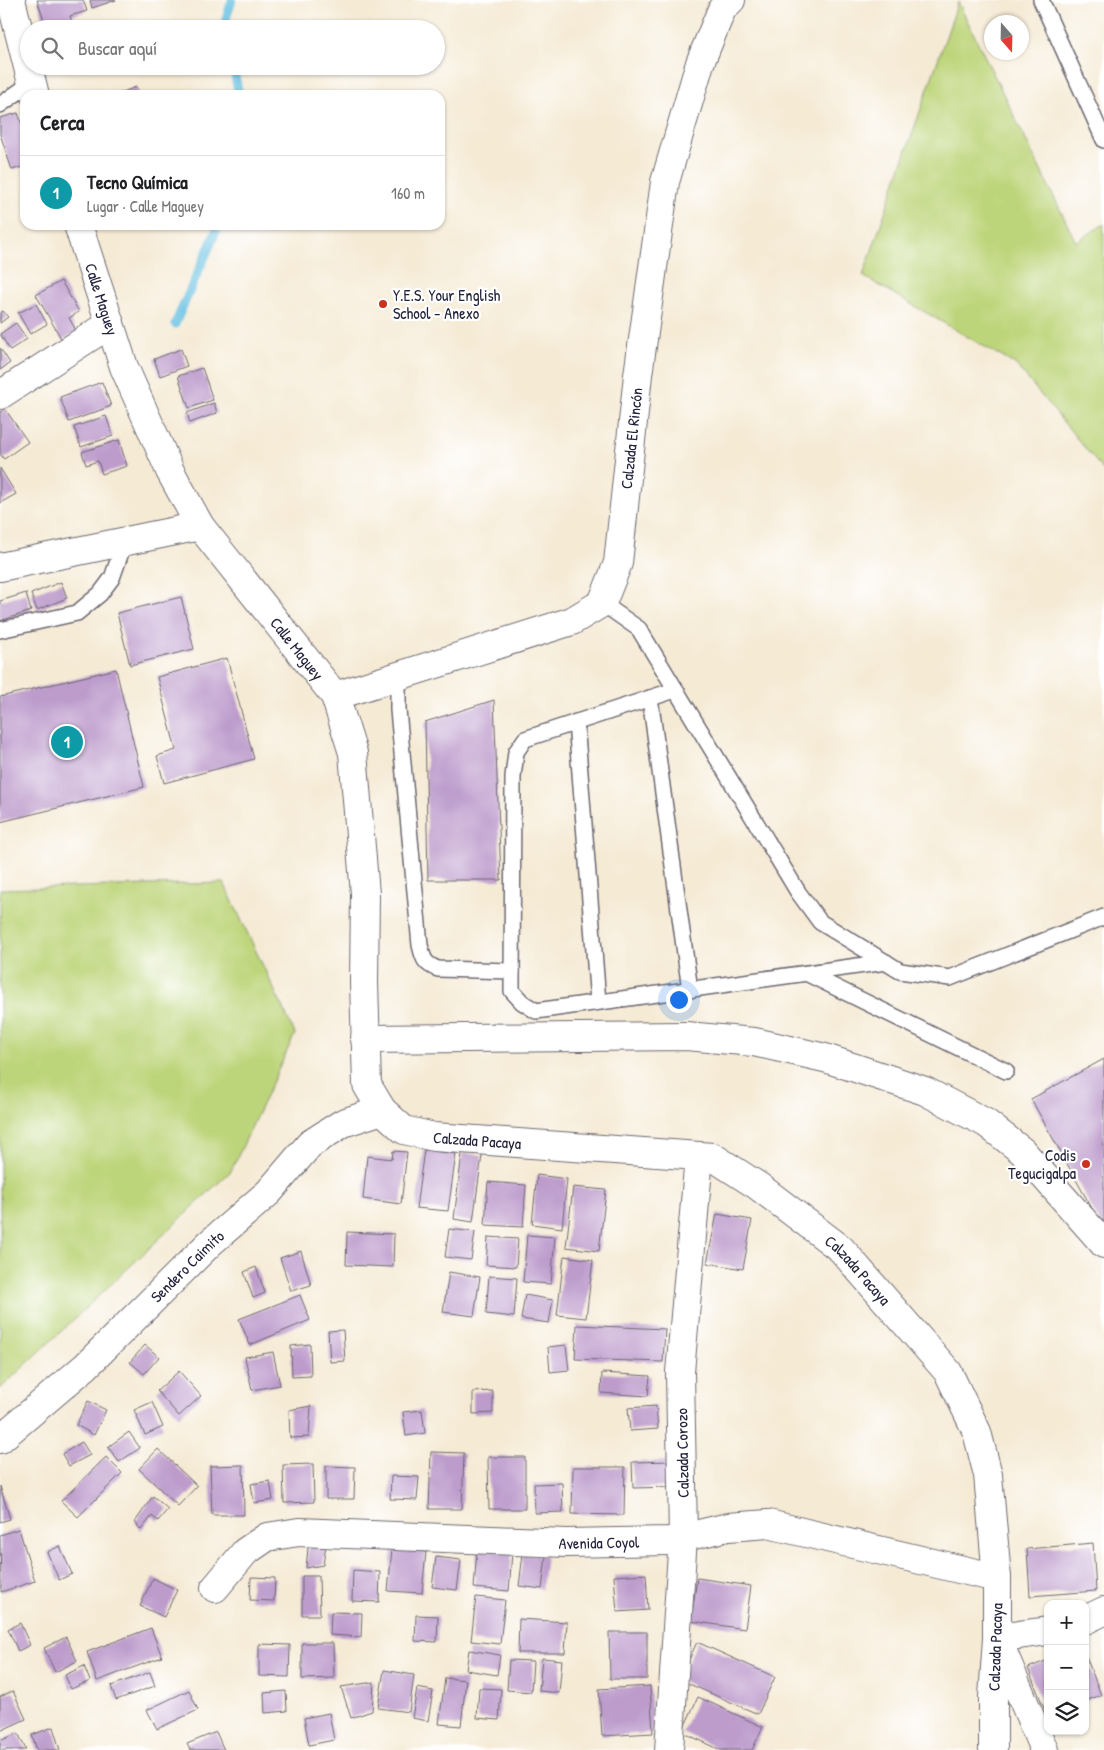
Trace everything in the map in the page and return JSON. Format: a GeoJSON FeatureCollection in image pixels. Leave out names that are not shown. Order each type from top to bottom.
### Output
{"type":"FeatureCollection","features":[{"type":"Feature","properties":{"kind":"street"},"geometry":{"type":"LineString","coordinates":[[11,0],[20,36]]}},
{"type":"Feature","properties":{"kind":"street","name":"Calzada El Rincón"},"geometry":{"type":"LineString","coordinates":[[602,603],[618,563],[638,375],[665,182],[700,63],[722,8],[731,0]]}},
{"type":"Feature","properties":{"kind":"street"},"geometry":{"type":"LineString","coordinates":[[30,75],[33,89]]}},
{"type":"Feature","properties":{"kind":"street","name":"Calle Maguey"},"geometry":{"type":"LineString","coordinates":[[80,230],[124,366],[170,471],[200,526],[335,696],[353,753],[365,894],[365,1039],[367,1085],[382,1110]]}},
{"type":"Feature","properties":{"kind":"street"},"geometry":{"type":"LineString","coordinates":[[0,395],[110,324]]}},
{"type":"Feature","properties":{"kind":"street"},"geometry":{"type":"LineString","coordinates":[[0,567],[200,526]]}},
{"type":"Feature","properties":{"kind":"street"},"geometry":{"type":"LineString","coordinates":[[335,696],[572,621],[602,603]]}},
{"type":"Feature","properties":{"kind":"street"},"geometry":{"type":"LineString","coordinates":[[365,1039],[686,1036],[754,1042],[825,1058],[926,1091],[986,1123],[1022,1151],[1104,1244]]}},
{"type":"Feature","properties":{"kind":"street","name":"Calzada Pacaya"},"geometry":{"type":"LineString","coordinates":[[382,1110],[404,1130],[434,1137],[713,1158],[758,1186],[841,1249],[948,1372],[977,1432],[988,1475],[997,1578],[998,1638],[993,1697],[992,1750]]}},
{"type":"Feature","properties":{"kind":"street","name":"Sendero Caimito"},"geometry":{"type":"LineString","coordinates":[[0,1439],[86,1366],[210,1243],[269,1192],[310,1144],[342,1123],[382,1110]]}},
{"type":"Feature","properties":{"kind":"street","name":"Calzada Corozo"},"geometry":{"type":"LineString","coordinates":[[670,1750],[683,1537],[680,1372],[699,1157]]}},
{"type":"Feature","properties":{"kind":"street","name":"Avenida Coyol"},"geometry":{"type":"LineString","coordinates":[[215,1588],[245,1552],[267,1537],[299,1532],[566,1543],[669,1541],[728,1526],[768,1524],[997,1578]]}},
{"type":"Feature","properties":{"kind":"street"},"geometry":{"type":"LineString","coordinates":[[1089,1618],[1104,1611]]}},
{"type":"Feature","properties":{"kind":"street"},"geometry":{"type":"LineString","coordinates":[[1044,1632],[998,1638],[1044,1750]]}},
{"type":"Feature","properties":{"kind":"lane"},"geometry":{"type":"LineString","coordinates":[[1041,0],[1104,140]]}},
{"type":"Feature","properties":{"kind":"lane"},"geometry":{"type":"LineString","coordinates":[[0,104],[20,95]]}},
{"type":"Feature","properties":{"kind":"lane"},"geometry":{"type":"LineString","coordinates":[[0,630],[77,613],[100,594],[112,578],[126,541]]}},
{"type":"Feature","properties":{"kind":"lane"},"geometry":{"type":"LineString","coordinates":[[602,603],[639,629],[798,892],[820,922],[900,971],[950,978],[1104,916]]}},
{"type":"Feature","properties":{"kind":"lane"},"geometry":{"type":"LineString","coordinates":[[398,676],[398,720],[420,945],[423,957],[429,966],[438,969],[512,971]]}},
{"type":"Feature","properties":{"kind":"lane"},"geometry":{"type":"LineString","coordinates":[[675,690],[526,739],[516,752],[513,777],[512,990],[522,1002],[536,1011],[886,962]]}},
{"type":"Feature","properties":{"kind":"lane"},"geometry":{"type":"LineString","coordinates":[[650,698],[690,990]]}},
{"type":"Feature","properties":{"kind":"lane"},"geometry":{"type":"LineString","coordinates":[[576,722],[598,1002]]}},
{"type":"Feature","properties":{"kind":"lane"},"geometry":{"type":"LineString","coordinates":[[808,974],[1006,1071]]}},
{"type":"Feature","properties":{"kind":"green space"},"geometry":{"type":"Polygon","coordinates":[[[958,2],[984,55],[984,60],[987,60],[1076,242],[1104,224],[1104,471],[1016,365],[863,276],[958,2]]]}},
{"type":"Feature","properties":{"kind":"green space"},"geometry":{"type":"Polygon","coordinates":[[[224,883],[295,1034],[231,1171],[0,1389],[0,889],[224,883]]]}},
{"type":"Feature","properties":{"kind":"building"},"geometry":{"type":"Polygon","coordinates":[[[37,0],[83,0],[87,11],[70,16],[71,20],[44,20],[37,0]]]}},
{"type":"Feature","properties":{"kind":"building"},"geometry":{"type":"Polygon","coordinates":[[[90,0],[116,0],[92,8],[90,0]]]}},
{"type":"Feature","properties":{"kind":"building"},"geometry":{"type":"Polygon","coordinates":[[[18,113],[20,119],[20,168],[12,170],[0,134],[0,118],[18,113]]]}},
{"type":"Feature","properties":{"kind":"building"},"geometry":{"type":"Polygon","coordinates":[[[61,281],[79,312],[69,318],[77,332],[62,340],[36,295],[61,281]]]}},
{"type":"Feature","properties":{"kind":"building"},"geometry":{"type":"Polygon","coordinates":[[[36,304],[47,324],[30,334],[18,313],[36,304]]]}},
{"type":"Feature","properties":{"kind":"building"},"geometry":{"type":"Polygon","coordinates":[[[3,311],[8,317],[0,323],[0,313],[3,311]]]}},
{"type":"Feature","properties":{"kind":"building"},"geometry":{"type":"Polygon","coordinates":[[[16,323],[27,339],[10,350],[0,334],[16,323]]]}},
{"type":"Feature","properties":{"kind":"building"},"geometry":{"type":"Polygon","coordinates":[[[0,348],[10,363],[0,370],[0,348]]]}},
{"type":"Feature","properties":{"kind":"building"},"geometry":{"type":"Polygon","coordinates":[[[181,349],[187,366],[160,376],[154,359],[181,349]]]}},
{"type":"Feature","properties":{"kind":"building"},"geometry":{"type":"Polygon","coordinates":[[[202,368],[213,400],[189,408],[178,376],[202,368]]]}},
{"type":"Feature","properties":{"kind":"building"},"geometry":{"type":"Polygon","coordinates":[[[102,382],[111,406],[69,422],[60,397],[102,382]]]}},
{"type":"Feature","properties":{"kind":"building"},"geometry":{"type":"Polygon","coordinates":[[[214,403],[217,413],[190,423],[187,413],[214,403]]]}},
{"type":"Feature","properties":{"kind":"building"},"geometry":{"type":"Polygon","coordinates":[[[5,409],[28,442],[4,459],[0,454],[0,412],[5,409]]]}},
{"type":"Feature","properties":{"kind":"building"},"geometry":{"type":"Polygon","coordinates":[[[106,416],[113,436],[81,447],[74,427],[106,416]]]}},
{"type":"Feature","properties":{"kind":"building"},"geometry":{"type":"Polygon","coordinates":[[[119,440],[127,466],[102,474],[98,461],[86,465],[82,452],[119,440]]]}},
{"type":"Feature","properties":{"kind":"building"},"geometry":{"type":"Polygon","coordinates":[[[0,468],[16,494],[0,503],[0,468]]]}},
{"type":"Feature","properties":{"kind":"building"},"geometry":{"type":"Polygon","coordinates":[[[61,582],[67,598],[37,610],[31,594],[61,582]]]}},
{"type":"Feature","properties":{"kind":"building"},"geometry":{"type":"Polygon","coordinates":[[[26,593],[31,611],[0,621],[0,601],[26,593]]]}},
{"type":"Feature","properties":{"kind":"building"},"geometry":{"type":"Polygon","coordinates":[[[181,597],[194,649],[130,665],[117,613],[181,597]]]}},
{"type":"Feature","properties":{"kind":"building"},"geometry":{"type":"Polygon","coordinates":[[[227,658],[254,759],[164,783],[157,756],[176,750],[157,677],[227,658]]]}},
{"type":"Feature","properties":{"kind":"building"},"geometry":{"type":"Polygon","coordinates":[[[116,669],[144,787],[0,822],[0,697],[116,669]]]}},
{"type":"Feature","properties":{"kind":"building"},"geometry":{"type":"Polygon","coordinates":[[[494,700],[501,880],[428,880],[425,722],[494,700]]]}},
{"type":"Feature","properties":{"kind":"building","name":"Codis Tegucigalpa"},"geometry":{"type":"Polygon","coordinates":[[[1104,1059],[1104,1230],[1031,1099],[1104,1059]]]}},
{"type":"Feature","properties":{"kind":"building"},"geometry":{"type":"Polygon","coordinates":[[[424,1150],[456,1154],[448,1211],[416,1208],[424,1150]]]}},
{"type":"Feature","properties":{"kind":"building"},"geometry":{"type":"Polygon","coordinates":[[[393,1151],[407,1152],[401,1204],[363,1199],[367,1156],[392,1159],[393,1151]]]}},
{"type":"Feature","properties":{"kind":"building"},"geometry":{"type":"Polygon","coordinates":[[[462,1153],[482,1155],[473,1222],[454,1219],[462,1153]]]}},
{"type":"Feature","properties":{"kind":"building"},"geometry":{"type":"Polygon","coordinates":[[[537,1175],[567,1179],[562,1228],[532,1224],[537,1175]]]}},
{"type":"Feature","properties":{"kind":"building"},"geometry":{"type":"Polygon","coordinates":[[[488,1182],[526,1185],[523,1227],[485,1225],[488,1182]]]}},
{"type":"Feature","properties":{"kind":"building"},"geometry":{"type":"Polygon","coordinates":[[[573,1187],[606,1190],[599,1251],[566,1247],[573,1187]]]}},
{"type":"Feature","properties":{"kind":"building"},"geometry":{"type":"Polygon","coordinates":[[[717,1214],[752,1220],[743,1269],[707,1263],[717,1214]]]}},
{"type":"Feature","properties":{"kind":"building"},"geometry":{"type":"Polygon","coordinates":[[[449,1229],[475,1232],[471,1260],[445,1257],[449,1229]]]}},
{"type":"Feature","properties":{"kind":"building"},"geometry":{"type":"Polygon","coordinates":[[[347,1232],[394,1234],[393,1267],[346,1265],[347,1232]]]}},
{"type":"Feature","properties":{"kind":"building"},"geometry":{"type":"Polygon","coordinates":[[[527,1235],[555,1237],[551,1284],[523,1282],[527,1235]]]}},
{"type":"Feature","properties":{"kind":"building"},"geometry":{"type":"Polygon","coordinates":[[[488,1237],[518,1239],[516,1267],[486,1265],[488,1237]]]}},
{"type":"Feature","properties":{"kind":"building"},"geometry":{"type":"Polygon","coordinates":[[[301,1251],[311,1285],[291,1291],[280,1258],[301,1251]]]}},
{"type":"Feature","properties":{"kind":"building"},"geometry":{"type":"Polygon","coordinates":[[[564,1256],[593,1260],[586,1318],[557,1315],[564,1256]]]}},
{"type":"Feature","properties":{"kind":"building"},"geometry":{"type":"Polygon","coordinates":[[[256,1267],[265,1293],[253,1298],[244,1272],[256,1267]]]}},
{"type":"Feature","properties":{"kind":"building"},"geometry":{"type":"Polygon","coordinates":[[[449,1272],[480,1277],[474,1316],[443,1312],[449,1272]]]}},
{"type":"Feature","properties":{"kind":"building"},"geometry":{"type":"Polygon","coordinates":[[[489,1276],[517,1278],[514,1317],[486,1314],[489,1276]]]}},
{"type":"Feature","properties":{"kind":"building"},"geometry":{"type":"Polygon","coordinates":[[[300,1295],[310,1320],[250,1345],[239,1319],[300,1295]]]}},
{"type":"Feature","properties":{"kind":"building"},"geometry":{"type":"Polygon","coordinates":[[[525,1295],[553,1300],[549,1323],[521,1319],[525,1295]]]}},
{"type":"Feature","properties":{"kind":"building"},"geometry":{"type":"Polygon","coordinates":[[[577,1325],[665,1329],[663,1362],[575,1359],[577,1325]]]}},
{"type":"Feature","properties":{"kind":"building"},"geometry":{"type":"Polygon","coordinates":[[[343,1330],[345,1361],[330,1362],[328,1331],[343,1330]]]}},
{"type":"Feature","properties":{"kind":"building"},"geometry":{"type":"Polygon","coordinates":[[[310,1344],[311,1376],[292,1377],[291,1346],[310,1344]]]}},
{"type":"Feature","properties":{"kind":"building"},"geometry":{"type":"Polygon","coordinates":[[[145,1345],[159,1357],[144,1374],[130,1362],[145,1345]]]}},
{"type":"Feature","properties":{"kind":"building"},"geometry":{"type":"Polygon","coordinates":[[[566,1345],[569,1370],[550,1372],[548,1347],[566,1345]]]}},
{"type":"Feature","properties":{"kind":"building"},"geometry":{"type":"Polygon","coordinates":[[[273,1352],[280,1385],[252,1390],[245,1357],[273,1352]]]}},
{"type":"Feature","properties":{"kind":"building"},"geometry":{"type":"Polygon","coordinates":[[[179,1371],[201,1396],[179,1416],[157,1391],[179,1371]]]}},
{"type":"Feature","properties":{"kind":"building"},"geometry":{"type":"Polygon","coordinates":[[[602,1373],[650,1376],[648,1396],[601,1393],[602,1373]]]}},
{"type":"Feature","properties":{"kind":"building"},"geometry":{"type":"Polygon","coordinates":[[[493,1391],[493,1413],[473,1414],[473,1392],[493,1391]]]}},
{"type":"Feature","properties":{"kind":"building"},"geometry":{"type":"Polygon","coordinates":[[[88,1401],[106,1410],[94,1435],[76,1425],[88,1401]]]}},
{"type":"Feature","properties":{"kind":"building"},"geometry":{"type":"Polygon","coordinates":[[[152,1402],[163,1427],[145,1435],[134,1410],[152,1402]]]}},
{"type":"Feature","properties":{"kind":"building"},"geometry":{"type":"Polygon","coordinates":[[[311,1406],[309,1437],[290,1438],[289,1410],[311,1406]]]}},
{"type":"Feature","properties":{"kind":"building"},"geometry":{"type":"Polygon","coordinates":[[[656,1406],[658,1429],[630,1431],[628,1408],[656,1406]]]}},
{"type":"Feature","properties":{"kind":"building"},"geometry":{"type":"Polygon","coordinates":[[[422,1410],[425,1433],[406,1436],[403,1412],[422,1410]]]}},
{"type":"Feature","properties":{"kind":"building"},"geometry":{"type":"Polygon","coordinates":[[[129,1432],[140,1448],[119,1462],[108,1447],[129,1432]]]}},
{"type":"Feature","properties":{"kind":"building"},"geometry":{"type":"Polygon","coordinates":[[[82,1442],[90,1455],[69,1466],[62,1454],[82,1442]]]}},
{"type":"Feature","properties":{"kind":"building"},"geometry":{"type":"Polygon","coordinates":[[[158,1449],[197,1486],[178,1506],[139,1469],[158,1449]]]}},
{"type":"Feature","properties":{"kind":"building"},"geometry":{"type":"Polygon","coordinates":[[[431,1452],[464,1453],[462,1509],[429,1509],[431,1452]]]}},
{"type":"Feature","properties":{"kind":"building"},"geometry":{"type":"Polygon","coordinates":[[[106,1457],[122,1473],[78,1517],[61,1501],[106,1457]]]}},
{"type":"Feature","properties":{"kind":"building"},"geometry":{"type":"Polygon","coordinates":[[[488,1457],[525,1457],[525,1509],[489,1509],[488,1457]]]}},
{"type":"Feature","properties":{"kind":"building"},"geometry":{"type":"Polygon","coordinates":[[[672,1461],[673,1487],[633,1488],[632,1462],[672,1461]]]}},
{"type":"Feature","properties":{"kind":"building"},"geometry":{"type":"Polygon","coordinates":[[[313,1464],[314,1502],[284,1503],[283,1465],[313,1464]]]}},
{"type":"Feature","properties":{"kind":"building"},"geometry":{"type":"Polygon","coordinates":[[[243,1465],[244,1515],[212,1515],[210,1466],[243,1465]]]}},
{"type":"Feature","properties":{"kind":"building"},"geometry":{"type":"Polygon","coordinates":[[[326,1466],[355,1467],[354,1499],[326,1499],[326,1466]]]}},
{"type":"Feature","properties":{"kind":"building"},"geometry":{"type":"Polygon","coordinates":[[[573,1467],[625,1467],[624,1515],[572,1514],[573,1467]]]}},
{"type":"Feature","properties":{"kind":"building"},"geometry":{"type":"Polygon","coordinates":[[[391,1476],[419,1477],[417,1500],[390,1499],[391,1476]]]}},
{"type":"Feature","properties":{"kind":"building"},"geometry":{"type":"Polygon","coordinates":[[[270,1481],[273,1500],[254,1503],[251,1484],[270,1481]]]}},
{"type":"Feature","properties":{"kind":"building"},"geometry":{"type":"Polygon","coordinates":[[[562,1483],[563,1512],[535,1513],[534,1484],[562,1483]]]}},
{"type":"Feature","properties":{"kind":"building"},"geometry":{"type":"Polygon","coordinates":[[[0,1486],[10,1519],[0,1522],[0,1486]]]}},
{"type":"Feature","properties":{"kind":"building"},"geometry":{"type":"Polygon","coordinates":[[[153,1496],[168,1509],[158,1521],[152,1516],[141,1530],[135,1522],[153,1496]]]}},
{"type":"Feature","properties":{"kind":"building"},"geometry":{"type":"Polygon","coordinates":[[[19,1529],[35,1581],[1,1592],[0,1535],[19,1529]]]}},
{"type":"Feature","properties":{"kind":"building"},"geometry":{"type":"Polygon","coordinates":[[[309,1538],[327,1538],[323,1565],[306,1568],[309,1538]]]}},
{"type":"Feature","properties":{"kind":"building"},"geometry":{"type":"Polygon","coordinates":[[[1093,1543],[1096,1591],[1030,1596],[1027,1549],[1093,1543]]]}},
{"type":"Feature","properties":{"kind":"building"},"geometry":{"type":"Polygon","coordinates":[[[60,1546],[72,1574],[59,1580],[47,1552],[60,1546]]]}},
{"type":"Feature","properties":{"kind":"building"},"geometry":{"type":"Polygon","coordinates":[[[392,1549],[426,1552],[422,1593],[388,1591],[392,1549]]]}},
{"type":"Feature","properties":{"kind":"building"},"geometry":{"type":"Polygon","coordinates":[[[477,1549],[512,1552],[509,1591],[474,1588],[477,1549]]]}},
{"type":"Feature","properties":{"kind":"building"},"geometry":{"type":"Polygon","coordinates":[[[523,1554],[546,1556],[542,1589],[519,1586],[523,1554]]]}},
{"type":"Feature","properties":{"kind":"building"},"geometry":{"type":"Polygon","coordinates":[[[436,1557],[461,1560],[457,1590],[432,1587],[436,1557]]]}},
{"type":"Feature","properties":{"kind":"building"},"geometry":{"type":"Polygon","coordinates":[[[353,1570],[380,1572],[379,1602],[352,1601],[353,1570]]]}},
{"type":"Feature","properties":{"kind":"building"},"geometry":{"type":"Polygon","coordinates":[[[646,1574],[648,1610],[617,1612],[614,1576],[646,1574]]]}},
{"type":"Feature","properties":{"kind":"building"},"geometry":{"type":"Polygon","coordinates":[[[302,1576],[319,1576],[320,1615],[302,1615],[302,1576]]]}},
{"type":"Feature","properties":{"kind":"building"},"geometry":{"type":"Polygon","coordinates":[[[251,1577],[275,1578],[274,1601],[250,1600],[251,1577]]]}},
{"type":"Feature","properties":{"kind":"building"},"geometry":{"type":"Polygon","coordinates":[[[153,1578],[177,1590],[164,1617],[140,1606],[153,1578]]]}},
{"type":"Feature","properties":{"kind":"building"},"geometry":{"type":"Polygon","coordinates":[[[697,1578],[751,1586],[745,1629],[691,1621],[697,1578]]]}},
{"type":"Feature","properties":{"kind":"building"},"geometry":{"type":"Polygon","coordinates":[[[476,1597],[505,1600],[500,1644],[471,1641],[476,1597]]]}},
{"type":"Feature","properties":{"kind":"building"},"geometry":{"type":"Polygon","coordinates":[[[331,1612],[362,1613],[361,1637],[330,1635],[331,1612]]]}},
{"type":"Feature","properties":{"kind":"building"},"geometry":{"type":"Polygon","coordinates":[[[416,1615],[438,1616],[437,1642],[415,1641],[416,1615]]]}},
{"type":"Feature","properties":{"kind":"building"},"geometry":{"type":"Polygon","coordinates":[[[519,1619],[567,1622],[565,1653],[518,1653],[519,1619]]]}},
{"type":"Feature","properties":{"kind":"building"},"geometry":{"type":"Polygon","coordinates":[[[20,1623],[30,1645],[18,1651],[8,1629],[20,1623]]]}},
{"type":"Feature","properties":{"kind":"building"},"geometry":{"type":"Polygon","coordinates":[[[151,1628],[162,1657],[97,1681],[87,1652],[151,1628]]]}},
{"type":"Feature","properties":{"kind":"building"},"geometry":{"type":"Polygon","coordinates":[[[609,1632],[647,1632],[647,1679],[610,1679],[609,1632]]]}},
{"type":"Feature","properties":{"kind":"building"},"geometry":{"type":"Polygon","coordinates":[[[66,1637],[77,1661],[55,1672],[44,1648],[66,1637]]]}},
{"type":"Feature","properties":{"kind":"building"},"geometry":{"type":"Polygon","coordinates":[[[697,1642],[775,1677],[758,1714],[680,1680],[697,1642]]]}},
{"type":"Feature","properties":{"kind":"building"},"geometry":{"type":"Polygon","coordinates":[[[302,1643],[333,1643],[334,1678],[302,1679],[302,1643]]]}},
{"type":"Feature","properties":{"kind":"building"},"geometry":{"type":"Polygon","coordinates":[[[259,1644],[290,1645],[289,1677],[259,1676],[259,1644]]]}},
{"type":"Feature","properties":{"kind":"building"},"geometry":{"type":"Polygon","coordinates":[[[469,1650],[500,1655],[497,1675],[466,1670],[469,1650]]]}},
{"type":"Feature","properties":{"kind":"building"},"geometry":{"type":"Polygon","coordinates":[[[542,1658],[562,1660],[559,1693],[539,1691],[542,1658]]]}},
{"type":"Feature","properties":{"kind":"building"},"geometry":{"type":"Polygon","coordinates":[[[509,1660],[533,1661],[531,1692],[507,1690],[509,1660]]]}},
{"type":"Feature","properties":{"kind":"building"},"geometry":{"type":"Polygon","coordinates":[[[1044,1662],[1044,1708],[1028,1668],[1044,1662]]]}},
{"type":"Feature","properties":{"kind":"building"},"geometry":{"type":"Polygon","coordinates":[[[1089,1664],[1101,1695],[1089,1700],[1089,1664]]]}},
{"type":"Feature","properties":{"kind":"building"},"geometry":{"type":"Polygon","coordinates":[[[84,1666],[90,1681],[71,1689],[65,1675],[84,1666]]]}},
{"type":"Feature","properties":{"kind":"building"},"geometry":{"type":"Polygon","coordinates":[[[384,1670],[414,1675],[409,1712],[378,1708],[384,1670]]]}},
{"type":"Feature","properties":{"kind":"building"},"geometry":{"type":"Polygon","coordinates":[[[150,1672],[155,1686],[116,1700],[111,1686],[150,1672]]]}},
{"type":"Feature","properties":{"kind":"building"},"geometry":{"type":"Polygon","coordinates":[[[445,1678],[466,1680],[461,1726],[439,1724],[445,1678]]]}},
{"type":"Feature","properties":{"kind":"building"},"geometry":{"type":"Polygon","coordinates":[[[374,1682],[372,1711],[351,1718],[341,1687],[374,1682]]]}},
{"type":"Feature","properties":{"kind":"building"},"geometry":{"type":"Polygon","coordinates":[[[650,1686],[653,1733],[602,1736],[599,1689],[650,1686]]]}},
{"type":"Feature","properties":{"kind":"building"},"geometry":{"type":"Polygon","coordinates":[[[417,1688],[433,1691],[428,1721],[412,1718],[417,1688]]]}},
{"type":"Feature","properties":{"kind":"building"},"geometry":{"type":"Polygon","coordinates":[[[479,1688],[501,1689],[499,1720],[477,1718],[479,1688]]]}},
{"type":"Feature","properties":{"kind":"building"},"geometry":{"type":"Polygon","coordinates":[[[189,1690],[198,1710],[157,1729],[147,1710],[189,1690]]]}},
{"type":"Feature","properties":{"kind":"building"},"geometry":{"type":"Polygon","coordinates":[[[13,1691],[26,1719],[0,1731],[0,1697],[13,1691]]]}},
{"type":"Feature","properties":{"kind":"building"},"geometry":{"type":"Polygon","coordinates":[[[286,1691],[287,1711],[265,1713],[264,1693],[286,1691]]]}},
{"type":"Feature","properties":{"kind":"building"},"geometry":{"type":"Polygon","coordinates":[[[698,1697],[763,1727],[752,1750],[721,1750],[682,1732],[698,1697]]]}},
{"type":"Feature","properties":{"kind":"building"},"geometry":{"type":"Polygon","coordinates":[[[329,1713],[334,1740],[309,1745],[304,1718],[329,1713]]]}},
{"type":"Feature","properties":{"kind":"building"},"geometry":{"type":"Polygon","coordinates":[[[53,1727],[60,1750],[37,1750],[32,1735],[53,1727]]]}},
{"type":"Feature","properties":{"kind":"building"},"geometry":{"type":"Polygon","coordinates":[[[216,1732],[224,1750],[190,1750],[187,1744],[216,1732]]]}},
{"type":"Feature","properties":{"kind":"building"},"geometry":{"type":"Polygon","coordinates":[[[18,1733],[26,1750],[0,1750],[0,1741],[18,1733]]]}},
{"type":"Feature","properties":{"kind":"waterway"},"geometry":{"type":"LineString","coordinates":[[226,20],[232,0]]}},
{"type":"Feature","properties":{"kind":"waterway"},"geometry":{"type":"LineString","coordinates":[[235,75],[238,90]]}},
{"type":"Feature","properties":{"kind":"waterway"},"geometry":{"type":"LineString","coordinates":[[175,324],[217,230]]}},
{"type":"Feature","properties":{"kind":"place","name":"Y.E.S. Your English School - Anexo"},"geometry":{"type":"Point","coordinates":[383,304]}},
{"type":"Feature","properties":{"kind":"place","name":"Tecno Química"},"geometry":{"type":"Point","coordinates":[67,742]}},
{"type":"Feature","properties":{"kind":"place","name":"Codis Tegucigalpa"},"geometry":{"type":"Point","coordinates":[1086,1164]}}]}
